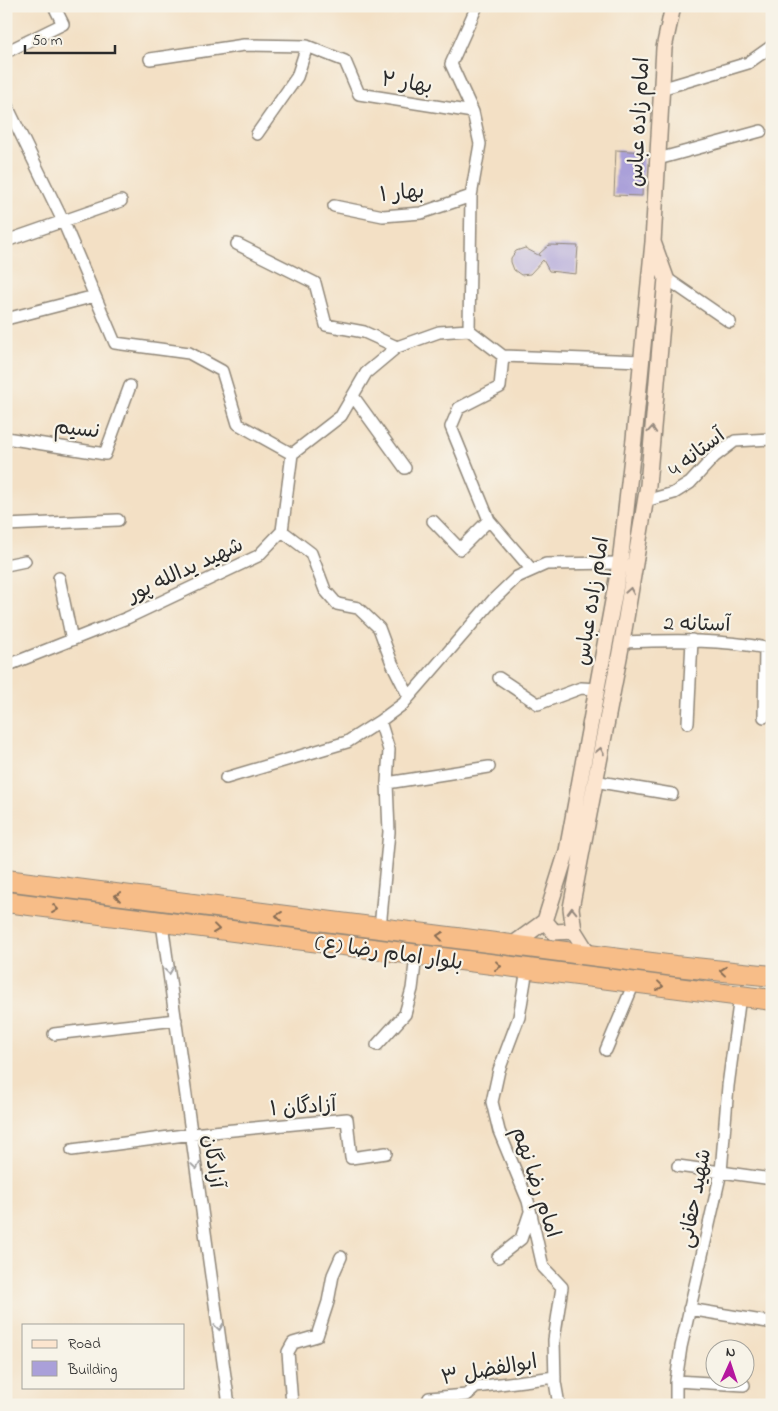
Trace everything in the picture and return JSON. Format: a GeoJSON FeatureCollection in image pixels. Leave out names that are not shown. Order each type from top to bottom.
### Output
{"type":"FeatureCollection","features":[{"type":"Feature","properties":{"kind":"highway","name":"بلوار امام رضا (ع)"},"geometry":{"type":"LineString","coordinates":[[6,880],[512,946],[772,976]]}},
{"type":"Feature","properties":{"kind":"highway","name":"بلوار امام رضا (ع)"},"geometry":{"type":"LineString","coordinates":[[6,902],[634,984],[772,1000]]}},
{"type":"Feature","properties":{"kind":"street"},"geometry":{"type":"LineString","coordinates":[[6,52],[63,24],[54,6]]}},
{"type":"Feature","properties":{"kind":"street"},"geometry":{"type":"LineString","coordinates":[[469,330],[472,196],[480,144],[473,112],[452,64],[477,6]]}},
{"type":"Feature","properties":{"kind":"street","name":"امام زاده عباس"},"geometry":{"type":"LineString","coordinates":[[545,921],[567,851],[620,563],[653,242],[664,48],[673,6]]}},
{"type":"Feature","properties":{"kind":"street","name":"بهار ۲"},"geometry":{"type":"LineString","coordinates":[[150,59],[244,45],[307,46],[345,61],[359,94],[473,112]]}},
{"type":"Feature","properties":{"kind":"street"},"geometry":{"type":"LineString","coordinates":[[257,134],[297,77],[307,46]]}},
{"type":"Feature","properties":{"kind":"street"},"geometry":{"type":"LineString","coordinates":[[661,89],[748,62],[772,46]]}},
{"type":"Feature","properties":{"kind":"street"},"geometry":{"type":"LineString","coordinates":[[6,104],[62,221],[115,343],[189,353],[222,371],[238,424],[292,454]]}},
{"type":"Feature","properties":{"kind":"street"},"geometry":{"type":"LineString","coordinates":[[658,159],[761,132]]}},
{"type":"Feature","properties":{"kind":"street","name":"بهار ۱"},"geometry":{"type":"LineString","coordinates":[[334,206],[383,216],[421,212],[472,196]]}},
{"type":"Feature","properties":{"kind":"street"},"geometry":{"type":"LineString","coordinates":[[6,241],[121,201]]}},
{"type":"Feature","properties":{"kind":"street","name":"امام زاده عباس"},"geometry":{"type":"LineString","coordinates":[[589,955],[574,931],[571,908],[622,642],[648,485],[666,278],[653,242]]}},
{"type":"Feature","properties":{"kind":"street"},"geometry":{"type":"LineString","coordinates":[[237,244],[315,283],[326,325],[364,332],[397,347]]}},
{"type":"Feature","properties":{"kind":"street"},"geometry":{"type":"LineString","coordinates":[[666,278],[730,322]]}},
{"type":"Feature","properties":{"kind":"street"},"geometry":{"type":"LineString","coordinates":[[6,319],[95,296]]}},
{"type":"Feature","properties":{"kind":"street"},"geometry":{"type":"LineString","coordinates":[[409,697],[392,663],[379,628],[358,608],[337,604],[325,590],[311,553],[282,531],[292,454],[341,416],[366,373],[397,347],[439,332],[469,330],[503,356],[642,361]]}},
{"type":"Feature","properties":{"kind":"street"},"geometry":{"type":"LineString","coordinates":[[503,356],[500,387],[459,408],[451,427],[489,520],[532,570]]}},
{"type":"Feature","properties":{"kind":"street","name":"نسیم"},"geometry":{"type":"LineString","coordinates":[[6,438],[105,454],[130,386]]}},
{"type":"Feature","properties":{"kind":"street"},"geometry":{"type":"LineString","coordinates":[[353,396],[405,468]]}},
{"type":"Feature","properties":{"kind":"street","name":"آستانه 4"},"geometry":{"type":"LineString","coordinates":[[645,502],[674,493],[690,483],[714,457],[735,440],[771,438]]}},
{"type":"Feature","properties":{"kind":"street"},"geometry":{"type":"LineString","coordinates":[[6,524],[118,520]]}},
{"type":"Feature","properties":{"kind":"street"},"geometry":{"type":"LineString","coordinates":[[433,521],[460,549],[489,520]]}},
{"type":"Feature","properties":{"kind":"street","name":"شهید یدالله پور"},"geometry":{"type":"LineString","coordinates":[[6,666],[126,618],[258,556],[282,531]]}},
{"type":"Feature","properties":{"kind":"street"},"geometry":{"type":"LineString","coordinates":[[6,565],[25,561]]}},
{"type":"Feature","properties":{"kind":"street"},"geometry":{"type":"LineString","coordinates":[[226,778],[347,742],[380,721],[403,704],[493,600],[517,577],[546,564],[620,563]]}},
{"type":"Feature","properties":{"kind":"street"},"geometry":{"type":"LineString","coordinates":[[59,578],[72,640]]}},
{"type":"Feature","properties":{"kind":"street"},"geometry":{"type":"LineString","coordinates":[[688,723],[692,640]]}},
{"type":"Feature","properties":{"kind":"street","name":"آستانه 2"},"geometry":{"type":"LineString","coordinates":[[622,642],[692,640],[743,643],[768,648]]}},
{"type":"Feature","properties":{"kind":"street"},"geometry":{"type":"LineString","coordinates":[[764,717],[768,648]]}},
{"type":"Feature","properties":{"kind":"street"},"geometry":{"type":"LineString","coordinates":[[499,678],[538,704],[581,688],[598,689]]}},
{"type":"Feature","properties":{"kind":"street"},"geometry":{"type":"LineString","coordinates":[[380,721],[388,750],[389,832],[380,928]]}},
{"type":"Feature","properties":{"kind":"street"},"geometry":{"type":"LineString","coordinates":[[387,783],[489,767]]}},
{"type":"Feature","properties":{"kind":"street"},"geometry":{"type":"LineString","coordinates":[[594,781],[672,794]]}},
{"type":"Feature","properties":{"kind":"street"},"geometry":{"type":"LineString","coordinates":[[512,946],[545,921],[554,932],[574,931]]}},
{"type":"Feature","properties":{"kind":"street","name":"آزادگان"},"geometry":{"type":"LineString","coordinates":[[162,922],[229,1405]]}},
{"type":"Feature","properties":{"kind":"street"},"geometry":{"type":"LineString","coordinates":[[378,1045],[405,1014],[412,988],[416,956]]}},
{"type":"Feature","properties":{"kind":"street","name":"امام رضا نهم"},"geometry":{"type":"LineString","coordinates":[[527,969],[519,1017],[499,1070],[492,1102],[500,1131],[528,1201],[543,1267],[562,1287],[554,1340],[555,1377],[559,1405]]}},
{"type":"Feature","properties":{"kind":"street"},"geometry":{"type":"LineString","coordinates":[[606,1050],[634,984]]}},
{"type":"Feature","properties":{"kind":"street","name":"شهید حقانی"},"geometry":{"type":"LineString","coordinates":[[676,1405],[676,1381],[680,1348],[721,1172],[728,1086],[740,996]]}},
{"type":"Feature","properties":{"kind":"street"},"geometry":{"type":"LineString","coordinates":[[54,1034],[176,1020]]}},
{"type":"Feature","properties":{"kind":"street","name":"آزادگان ۱"},"geometry":{"type":"LineString","coordinates":[[192,1134],[347,1119],[351,1158],[386,1153]]}},
{"type":"Feature","properties":{"kind":"street"},"geometry":{"type":"LineString","coordinates":[[72,1150],[192,1134]]}},
{"type":"Feature","properties":{"kind":"street"},"geometry":{"type":"LineString","coordinates":[[678,1166],[772,1179]]}},
{"type":"Feature","properties":{"kind":"street"},"geometry":{"type":"LineString","coordinates":[[498,1257],[521,1239],[530,1212]]}},
{"type":"Feature","properties":{"kind":"street"},"geometry":{"type":"LineString","coordinates":[[292,1405],[288,1352],[293,1343],[317,1336],[328,1302],[333,1275],[341,1257]]}},
{"type":"Feature","properties":{"kind":"street"},"geometry":{"type":"LineString","coordinates":[[689,1310],[768,1322]]}},
{"type":"Feature","properties":{"kind":"street","name":"ابوالفضل ۳"},"geometry":{"type":"LineString","coordinates":[[430,1398],[467,1395],[476,1387],[555,1377]]}},
{"type":"Feature","properties":{"kind":"street"},"geometry":{"type":"LineString","coordinates":[[676,1381],[706,1383]]}},
{"type":"Feature","properties":{"kind":"building"},"geometry":{"type":"Polygon","coordinates":[[[616,150],[644,152],[642,196],[614,195],[616,150]]]}},
{"type":"Feature","properties":{"kind":"building"},"geometry":{"type":"Polygon","coordinates":[[[549,245],[578,246],[576,274],[549,271],[543,260],[530,274],[521,275],[514,270],[511,258],[516,251],[525,248],[540,256],[539,254],[549,245]]]}}]}
